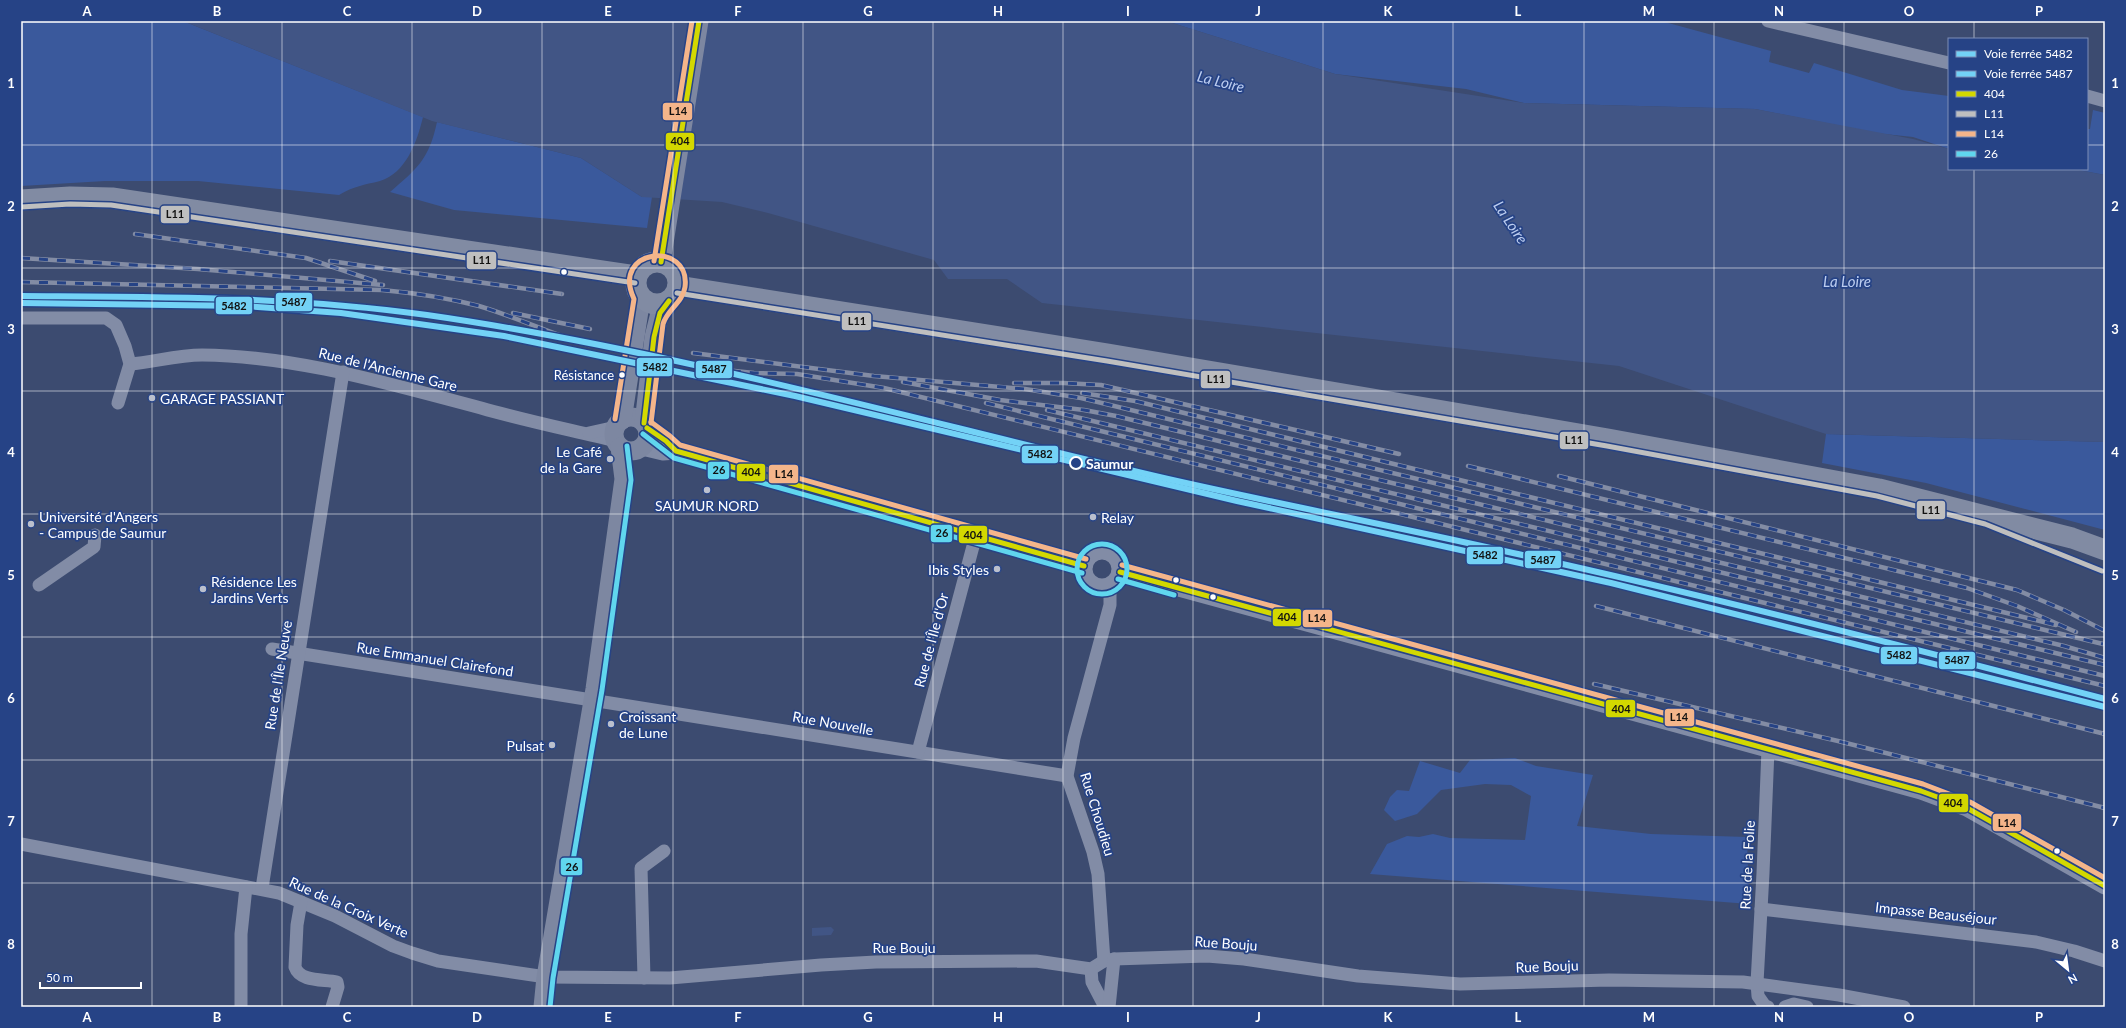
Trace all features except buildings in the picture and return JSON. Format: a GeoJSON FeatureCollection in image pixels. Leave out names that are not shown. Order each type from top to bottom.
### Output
{"type":"FeatureCollection","features":[{"type":"Feature","properties":{"kind":"main road"},"geometry":{"type":"LineString","coordinates":[[661,262],[666,239],[699,21]]}},
{"type":"Feature","properties":{"kind":"main road"},"geometry":{"type":"LineString","coordinates":[[21,200],[70,197],[112,198],[636,276]]}},
{"type":"Feature","properties":{"kind":"main road"},"geometry":{"type":"LineString","coordinates":[[626,439],[647,439],[645,425],[646,397],[654,337],[660,313],[674,294],[678,279],[672,268],[661,262],[649,264],[639,271],[636,276],[636,288],[641,298],[651,304],[663,304],[674,294]]}},
{"type":"Feature","properties":{"kind":"main road"},"geometry":{"type":"LineString","coordinates":[[674,294],[1101,353],[1608,439],[1879,489],[2072,538],[2105,550]]}},
{"type":"Feature","properties":{"kind":"main road"},"geometry":{"type":"LineString","coordinates":[[543,1007],[546,977],[593,700],[624,479],[626,394],[641,298]]}},
{"type":"Feature","properties":{"kind":"main road"},"geometry":{"type":"LineString","coordinates":[[626,439],[634,418],[645,425]]}},
{"type":"Feature","properties":{"kind":"main road"},"geometry":{"type":"LineString","coordinates":[[1987,517],[2105,564]]}},
{"type":"Feature","properties":{"kind":"street"},"geometry":{"type":"LineString","coordinates":[[1768,21],[1948,63]]}},
{"type":"Feature","properties":{"kind":"street"},"geometry":{"type":"LineString","coordinates":[[2088,96],[2105,100]]}},
{"type":"Feature","properties":{"kind":"street"},"geometry":{"type":"LineString","coordinates":[[21,318],[106,318],[116,325],[125,346],[130,364],[118,403]]}},
{"type":"Feature","properties":{"kind":"street","name":"Rue de l'Ancienne Gare"},"geometry":{"type":"LineString","coordinates":[[130,364],[184,356],[202,355],[290,363],[343,372],[550,427],[626,439]]}},
{"type":"Feature","properties":{"kind":"street","name":"Rue de l'Île Neuve"},"geometry":{"type":"LineString","coordinates":[[262,888],[297,653],[343,372]]}},
{"type":"Feature","properties":{"kind":"street"},"geometry":{"type":"LineString","coordinates":[[645,425],[666,441],[676,451]]}},
{"type":"Feature","properties":{"kind":"street"},"geometry":{"type":"LineString","coordinates":[[626,439],[663,452],[676,451],[1084,566]]}},
{"type":"Feature","properties":{"kind":"street"},"geometry":{"type":"LineString","coordinates":[[39,586],[94,547],[95,535]]}},
{"type":"Feature","properties":{"kind":"street","name":"Rue de l'Île d'Or"},"geometry":{"type":"LineString","coordinates":[[918,752],[976,535]]}},
{"type":"Feature","properties":{"kind":"street"},"geometry":{"type":"LineString","coordinates":[[1095,552],[1109,552],[1118,560],[1120,572],[1115,582],[1110,586],[1104,587],[1091,583],[1084,573],[1084,566],[1089,556],[1095,552]]}},
{"type":"Feature","properties":{"kind":"street"},"geometry":{"type":"LineString","coordinates":[[1120,572],[1921,791],[1966,808],[2105,886]]}},
{"type":"Feature","properties":{"kind":"street","name":"Rue Choudieu"},"geometry":{"type":"LineString","coordinates":[[1109,1007],[1109,960],[1098,874],[1093,852],[1068,776],[1074,738],[1110,605],[1110,586]]}},
{"type":"Feature","properties":{"kind":"street","name":"Rue Emmanuel Clairefond"},"geometry":{"type":"LineString","coordinates":[[272,649],[593,700]]}},
{"type":"Feature","properties":{"kind":"street","name":"Rue Nouvelle"},"geometry":{"type":"LineString","coordinates":[[593,700],[1068,776]]}},
{"type":"Feature","properties":{"kind":"street","name":"Rue de la Folie"},"geometry":{"type":"LineString","coordinates":[[1756,983],[1761,909],[1768,749]]}},
{"type":"Feature","properties":{"kind":"street","name":"Rue de la Croix Verte"},"geometry":{"type":"LineString","coordinates":[[21,844],[279,892],[335,916],[393,946],[438,961],[546,977]]}},
{"type":"Feature","properties":{"kind":"street"},"geometry":{"type":"LineString","coordinates":[[644,978],[641,868],[664,851]]}},
{"type":"Feature","properties":{"kind":"street"},"geometry":{"type":"LineString","coordinates":[[241,1007],[241,934],[246,887]]}},
{"type":"Feature","properties":{"kind":"street"},"geometry":{"type":"LineString","coordinates":[[301,902],[297,925],[295,967],[297,972],[302,976],[337,982],[338,987],[332,1007]]}},
{"type":"Feature","properties":{"kind":"street","name":"Impasse Beauséjour"},"geometry":{"type":"LineString","coordinates":[[1761,909],[2036,942],[2074,951],[2105,961]]}},
{"type":"Feature","properties":{"kind":"street","name":"Rue Bouju"},"geometry":{"type":"LineString","coordinates":[[546,977],[670,978],[821,965],[876,962],[1036,961],[1091,969],[1109,960],[1207,956],[1244,959],[1358,976],[1460,984],[1610,980],[1756,983],[1904,1007]]}},
{"type":"Feature","properties":{"kind":"street"},"geometry":{"type":"LineString","coordinates":[[1091,969],[1092,982],[1105,1007]]}},
{"type":"Feature","properties":{"kind":"street"},"geometry":{"type":"LineString","coordinates":[[1756,983],[1758,996],[1765,1006],[1768,1007]]}},
{"type":"Feature","properties":{"kind":"street"},"geometry":{"type":"LineString","coordinates":[[1785,1007],[1794,1004],[1807,1007]]}},
{"type":"Feature","properties":{"kind":"shaded area"},"geometry":{"type":"Polygon","coordinates":[[[21,21],[183,21],[423,117],[414,146],[397,171],[380,181],[354,188],[339,195],[198,181],[105,181],[21,186],[21,21]]]}},
{"type":"Feature","properties":{"kind":"shaded area"},"geometry":{"type":"Polygon","coordinates":[[[1166,21],[1661,21],[1771,51],[1769,62],[1809,73],[1814,63],[1902,90],[1948,96],[1948,149],[1913,137],[1875,133],[1755,109],[1524,103],[1466,89],[1335,74],[1166,21]]]}},
{"type":"Feature","properties":{"kind":"shaded area"},"geometry":{"type":"Polygon","coordinates":[[[2093,110],[2105,113],[2105,175],[2078,170],[2088,170],[2088,129],[2090,129],[2093,110]]]}},
{"type":"Feature","properties":{"kind":"shaded area"},"geometry":{"type":"Polygon","coordinates":[[[437,122],[581,158],[642,197],[652,197],[647,228],[454,210],[390,192],[421,162],[434,135],[437,122]]]}},
{"type":"Feature","properties":{"kind":"shaded area"},"geometry":{"type":"Polygon","coordinates":[[[1826,434],[2105,442],[2105,530],[1926,483],[1822,463],[1826,434]]]}},
{"type":"Feature","properties":{"kind":"shaded area"},"geometry":{"type":"Polygon","coordinates":[[[1515,758],[1536,766],[1593,775],[1577,826],[1651,834],[1747,837],[1749,904],[1370,874],[1387,844],[1407,836],[1419,837],[1433,834],[1450,838],[1525,840],[1531,796],[1511,785],[1485,784],[1441,790],[1417,814],[1395,821],[1384,810],[1390,797],[1397,790],[1409,791],[1420,761],[1460,773],[1470,760],[1515,758]]]}},
{"type":"Feature","properties":{"kind":"water","name":"La Loire"},"geometry":{"type":"Polygon","coordinates":[[[183,21],[1166,21],[1335,74],[1524,103],[1755,109],[1913,139],[1948,149],[1948,170],[2078,170],[2105,175],[2105,442],[1826,434],[1619,366],[1042,303],[1007,279],[948,279],[934,260],[768,213],[722,202],[642,197],[581,158],[432,121],[183,21]]]}},
{"type":"Feature","properties":{"kind":"water"},"geometry":{"type":"Polygon","coordinates":[[[831,927],[834,930],[831,935],[812,936],[812,928],[831,927]]]}},
{"type":"Feature","properties":{"kind":"railway"},"geometry":{"type":"LineString","coordinates":[[135,234],[306,258],[375,281]]}},
{"type":"Feature","properties":{"kind":"railway"},"geometry":{"type":"LineString","coordinates":[[21,258],[198,269],[383,285]]}},
{"type":"Feature","properties":{"kind":"railway"},"geometry":{"type":"LineString","coordinates":[[330,261],[562,294]]}},
{"type":"Feature","properties":{"kind":"railway"},"geometry":{"type":"LineString","coordinates":[[21,282],[394,291],[443,298],[479,306],[589,345]]}},
{"type":"Feature","properties":{"kind":"railway"},"geometry":{"type":"LineString","coordinates":[[513,313],[590,329]]}},
{"type":"Feature","properties":{"kind":"railway"},"geometry":{"type":"LineString","coordinates":[[693,353],[874,376],[1025,389],[1081,398],[2103,644]]}},
{"type":"Feature","properties":{"kind":"railway"},"geometry":{"type":"LineString","coordinates":[[696,367],[754,373],[797,374],[884,388],[2105,686]]}},
{"type":"Feature","properties":{"kind":"railway"},"geometry":{"type":"LineString","coordinates":[[903,382],[1000,400],[1084,410],[1116,416],[2064,646],[2105,658]]}},
{"type":"Feature","properties":{"kind":"railway"},"geometry":{"type":"LineString","coordinates":[[1014,383],[1101,385],[1399,454]]}},
{"type":"Feature","properties":{"kind":"railway"},"geometry":{"type":"LineString","coordinates":[[1082,393],[1135,401],[2056,625]]}},
{"type":"Feature","properties":{"kind":"railway"},"geometry":{"type":"LineString","coordinates":[[986,403],[2105,676]]}},
{"type":"Feature","properties":{"kind":"railway"},"geometry":{"type":"LineString","coordinates":[[1047,410],[2105,665]]}},
{"type":"Feature","properties":{"kind":"railway"},"geometry":{"type":"LineString","coordinates":[[1468,466],[1967,588],[2017,606],[2076,632]]}},
{"type":"Feature","properties":{"kind":"railway"},"geometry":{"type":"LineString","coordinates":[[1559,476],[2017,590],[2064,610],[2105,631]]}},
{"type":"Feature","properties":{"kind":"railway"},"geometry":{"type":"LineString","coordinates":[[1596,606],[2105,734]]}},
{"type":"Feature","properties":{"kind":"railway"},"geometry":{"type":"LineString","coordinates":[[1594,684],[1838,741],[2105,808]]}},
{"type":"Feature","properties":{"kind":"rail line","name":"5487"},"geometry":{"type":"LineString","coordinates":[[21,296],[224,299],[326,304],[427,315],[521,330],[706,368],[799,389],[1168,479],[1470,543],[1662,587],[2105,699]]}},
{"type":"Feature","properties":{"kind":"rail line","name":"5482"},"geometry":{"type":"LineString","coordinates":[[21,303],[245,306],[341,313],[504,336],[795,396],[1237,501],[1611,583],[2105,707]]}},
{"type":"Feature","properties":{"kind":"transit line","name":"L14"},"geometry":{"type":"LineString","coordinates":[[654,261],[692,21]]}},
{"type":"Feature","properties":{"kind":"transit line","name":"404"},"geometry":{"type":"LineString","coordinates":[[661,262],[699,21]]}},
{"type":"Feature","properties":{"kind":"transit line","name":"L11"},"geometry":{"type":"LineString","coordinates":[[21,207],[70,204],[111,205],[635,283]]}},
{"type":"Feature","properties":{"kind":"transit line","name":"L14"},"geometry":{"type":"LineString","coordinates":[[615,419],[634,299],[630,282],[633,269],[641,260],[653,256],[665,257],[676,262],[684,272],[685,287],[684,292],[668,314],[663,324],[651,423]]}},
{"type":"Feature","properties":{"kind":"transit line","name":"L11"},"geometry":{"type":"LineString","coordinates":[[677,293],[1107,361],[1607,446],[1877,496],[1985,524],[2102,571]]}},
{"type":"Feature","properties":{"kind":"transit line","name":"404"},"geometry":{"type":"LineString","coordinates":[[644,423],[654,337],[660,313],[669,301]]}},
{"type":"Feature","properties":{"kind":"transit line","name":"L14"},"geometry":{"type":"LineString","coordinates":[[651,422],[680,445],[1086,559]]}},
{"type":"Feature","properties":{"kind":"transit line","name":"404"},"geometry":{"type":"LineString","coordinates":[[647,428],[666,441],[676,451],[1084,566]]}},
{"type":"Feature","properties":{"kind":"transit line","name":"26"},"geometry":{"type":"LineString","coordinates":[[643,434],[674,458],[1082,573]]}},
{"type":"Feature","properties":{"kind":"transit line","name":"26"},"geometry":{"type":"LineString","coordinates":[[550,1007],[553,978],[602,690],[631,480],[627,446]]}},
{"type":"Feature","properties":{"kind":"transit line","name":"26"},"geometry":{"type":"LineString","coordinates":[[1102,544],[1112,546],[1120,551],[1125,559],[1127,569],[1125,579],[1120,587],[1112,592],[1102,594],[1092,592],[1084,587],[1079,579],[1077,569],[1079,559],[1084,551],[1092,546],[1102,544]]}},
{"type":"Feature","properties":{"kind":"transit line","name":"L14"},"geometry":{"type":"LineString","coordinates":[[1122,565],[1923,784],[1970,802],[2105,878]]}},
{"type":"Feature","properties":{"kind":"transit line","name":"404"},"geometry":{"type":"LineString","coordinates":[[1120,572],[1921,791],[1967,808],[2105,886]]}},
{"type":"Feature","properties":{"kind":"transit line","name":"26"},"geometry":{"type":"LineString","coordinates":[[1118,579],[1174,595]]}},
{"type":"Feature","properties":{"kind":"place","name":"Résistance"},"geometry":{"type":"Point","coordinates":[622,375]}},
{"type":"Feature","properties":{"kind":"place","name":"GARAGE PASSIANT"},"geometry":{"type":"Point","coordinates":[152,398]}},
{"type":"Feature","properties":{"kind":"place","name":"Le Café de la Gare"},"geometry":{"type":"Point","coordinates":[610,459]}},
{"type":"Feature","properties":{"kind":"place","name":"Saumur"},"geometry":{"type":"Point","coordinates":[1076,463]}},
{"type":"Feature","properties":{"kind":"place","name":"SAUMUR NORD"},"geometry":{"type":"Point","coordinates":[707,490]}},
{"type":"Feature","properties":{"kind":"place","name":"Relay"},"geometry":{"type":"Point","coordinates":[1093,517]}},
{"type":"Feature","properties":{"kind":"place","name":"Université d'Angers - Campus de Saumur"},"geometry":{"type":"Point","coordinates":[31,524]}},
{"type":"Feature","properties":{"kind":"place","name":"Ibis Styles"},"geometry":{"type":"Point","coordinates":[997,569]}},
{"type":"Feature","properties":{"kind":"place","name":"Résidence Les Jardins Verts"},"geometry":{"type":"Point","coordinates":[203,589]}},
{"type":"Feature","properties":{"kind":"place","name":"Croissant de Lune"},"geometry":{"type":"Point","coordinates":[611,724]}},
{"type":"Feature","properties":{"kind":"place","name":"Pulsat"},"geometry":{"type":"Point","coordinates":[552,745]}}]}
